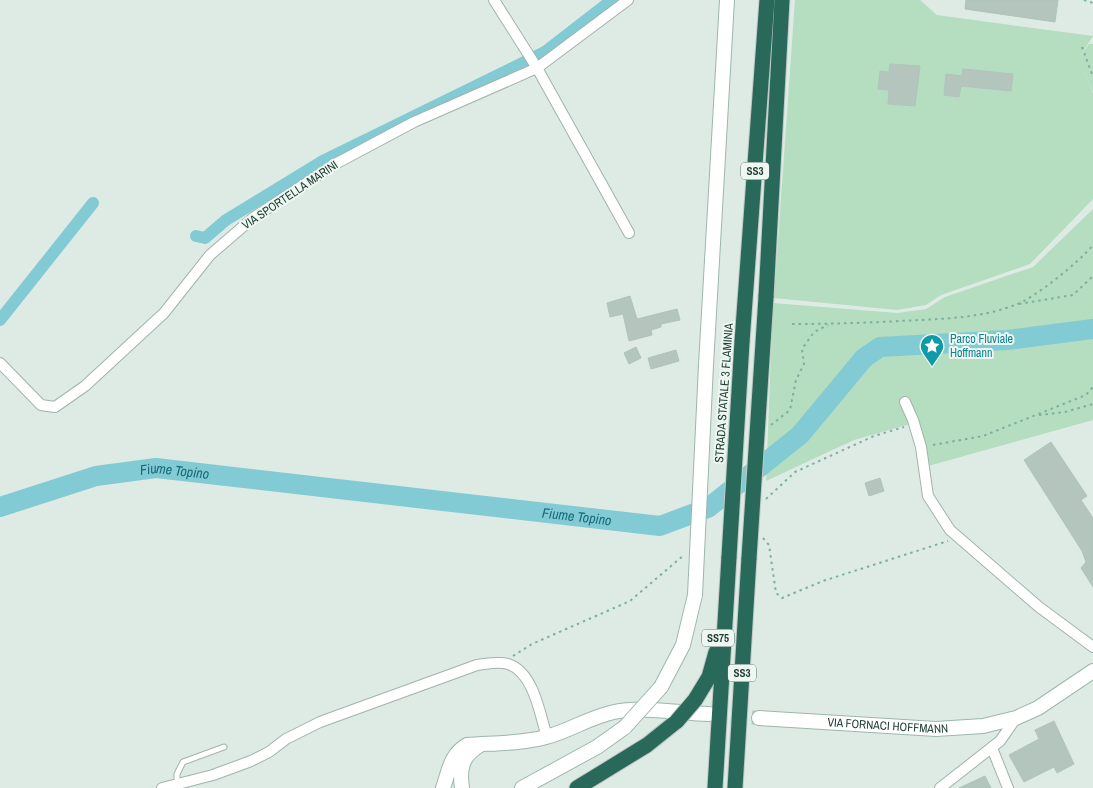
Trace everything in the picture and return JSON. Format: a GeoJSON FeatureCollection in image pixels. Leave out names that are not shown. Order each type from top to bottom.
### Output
{"type":"FeatureCollection","features":[{"type":"Feature","properties":{"kind":"highway","name":"STRADA STATALE 3 FLAMINIA"},"geometry":{"type":"LineString","coordinates":[[715,788],[742,342],[767,0]]}},
{"type":"Feature","properties":{"kind":"highway","name":"SS3"},"geometry":{"type":"LineString","coordinates":[[735,788],[766,297],[782,0]]}},
{"type":"Feature","properties":{"kind":"highway","name":"SS75"},"geometry":{"type":"LineString","coordinates":[[577,788],[647,745],[677,721],[695,700],[709,677],[714,662],[720,602],[728,564]]}},
{"type":"Feature","properties":{"kind":"highway","name":"SS75"},"geometry":{"type":"LineString","coordinates":[[743,788],[751,602],[749,566]]}},
{"type":"Feature","properties":{"kind":"main road"},"geometry":{"type":"LineString","coordinates":[[720,0],[725,26]]}},
{"type":"Feature","properties":{"kind":"main road"},"geometry":{"type":"LineString","coordinates":[[522,788],[597,747],[625,727],[661,687],[683,645],[695,595],[727,0]]}},
{"type":"Feature","properties":{"kind":"main road","name":"VIA FORNACI HOFFMANN"},"geometry":{"type":"LineString","coordinates":[[759,718],[945,729],[983,726],[1016,718],[1038,708],[1093,671]]}},
{"type":"Feature","properties":{"kind":"main road"},"geometry":{"type":"LineString","coordinates":[[443,788],[452,760],[458,750],[466,745],[528,741],[547,737],[576,724],[614,712],[632,710],[709,714]]}},
{"type":"Feature","properties":{"kind":"main road"},"geometry":{"type":"LineString","coordinates":[[462,788],[461,766],[471,751],[482,744]]}},
{"type":"Feature","properties":{"kind":"street"},"geometry":{"type":"LineString","coordinates":[[494,0],[537,68],[629,233]]}},
{"type":"Feature","properties":{"kind":"street","name":"VIA SPORTELLA MARINI"},"geometry":{"type":"LineString","coordinates":[[0,363],[41,405],[56,407],[85,386],[164,313],[210,254],[253,218],[337,163],[414,122],[537,68],[628,0]]}},
{"type":"Feature","properties":{"kind":"street"},"geometry":{"type":"LineString","coordinates":[[904,402],[920,443],[928,496],[950,530],[1039,607],[1093,647]]}},
{"type":"Feature","properties":{"kind":"street"},"geometry":{"type":"LineString","coordinates":[[162,788],[214,775],[250,761],[269,752],[286,738],[320,722],[478,665],[507,664],[518,668],[530,685],[547,737]]}},
{"type":"Feature","properties":{"kind":"street"},"geometry":{"type":"LineString","coordinates":[[940,788],[992,748],[1004,736],[1016,718]]}},
{"type":"Feature","properties":{"kind":"street"},"geometry":{"type":"LineString","coordinates":[[992,748],[1008,788]]}},
{"type":"Feature","properties":{"kind":"lane"},"geometry":{"type":"LineString","coordinates":[[177,784],[177,774],[183,762],[224,747]]}},
{"type":"Feature","properties":{"kind":"path"},"geometry":{"type":"LineString","coordinates":[[1084,0],[1093,3]]}},
{"type":"Feature","properties":{"kind":"path"},"geometry":{"type":"LineString","coordinates":[[1082,47],[1093,77]]}},
{"type":"Feature","properties":{"kind":"path"},"geometry":{"type":"LineString","coordinates":[[1018,304],[1081,259],[1093,245]]}},
{"type":"Feature","properties":{"kind":"path"},"geometry":{"type":"LineString","coordinates":[[792,324],[940,319],[987,314],[1018,304],[1073,295],[1093,276]]}},
{"type":"Feature","properties":{"kind":"path"},"geometry":{"type":"LineString","coordinates":[[765,430],[790,410],[796,380],[804,364],[802,349],[814,332],[830,324]]}},
{"type":"Feature","properties":{"kind":"path"},"geometry":{"type":"LineString","coordinates":[[761,502],[794,472],[874,436],[904,427],[920,443],[982,436],[1086,394],[1093,387]]}},
{"type":"Feature","properties":{"kind":"path"},"geometry":{"type":"LineString","coordinates":[[1035,416],[1064,412],[1093,404]]}},
{"type":"Feature","properties":{"kind":"path"},"geometry":{"type":"LineString","coordinates":[[761,537],[769,545],[776,593],[782,598],[822,581],[960,538]]}},
{"type":"Feature","properties":{"kind":"path"},"geometry":{"type":"LineString","coordinates":[[507,664],[514,653],[630,601],[686,553]]}},
{"type":"Feature","properties":{"kind":"green space"},"geometry":{"type":"Polygon","coordinates":[[[795,0],[920,0],[937,15],[1093,36],[1079,58],[1089,44],[1093,44],[1093,92],[1082,66],[1093,93],[1093,199],[1030,264],[941,295],[926,305],[897,310],[774,298],[795,0]]]}},
{"type":"Feature","properties":{"kind":"green space","name":"Parco Fluviale Hoffmann"},"geometry":{"type":"Polygon","coordinates":[[[1093,209],[1093,420],[928,466],[917,422],[854,440],[766,481],[773,303],[897,313],[926,309],[945,297],[1033,267],[1093,209]]]}},
{"type":"Feature","properties":{"kind":"building"},"geometry":{"type":"Polygon","coordinates":[[[966,0],[1058,0],[1055,22],[965,9],[966,0]]]}},
{"type":"Feature","properties":{"kind":"building"},"geometry":{"type":"Polygon","coordinates":[[[890,64],[920,66],[915,106],[888,104],[889,90],[878,89],[880,71],[889,72],[890,64]]]}},
{"type":"Feature","properties":{"kind":"building"},"geometry":{"type":"Polygon","coordinates":[[[963,69],[1013,74],[1011,91],[961,86],[959,97],[944,95],[946,74],[962,76],[963,69]]]}},
{"type":"Feature","properties":{"kind":"building"},"geometry":{"type":"Polygon","coordinates":[[[630,296],[637,319],[677,309],[680,320],[661,324],[661,327],[651,330],[652,335],[629,341],[623,314],[610,317],[607,303],[630,296]]]}},
{"type":"Feature","properties":{"kind":"building"},"geometry":{"type":"Polygon","coordinates":[[[636,347],[641,358],[629,364],[624,353],[636,347]]]}},
{"type":"Feature","properties":{"kind":"building"},"geometry":{"type":"Polygon","coordinates":[[[676,350],[679,361],[651,369],[648,358],[676,350]]]}},
{"type":"Feature","properties":{"kind":"building"},"geometry":{"type":"Polygon","coordinates":[[[1051,442],[1087,496],[1081,500],[1093,518],[1093,587],[1081,568],[1086,562],[1082,551],[1024,460],[1051,442]]]}},
{"type":"Feature","properties":{"kind":"building"},"geometry":{"type":"Polygon","coordinates":[[[880,478],[884,491],[869,496],[865,483],[880,478]]]}},
{"type":"Feature","properties":{"kind":"building"},"geometry":{"type":"Polygon","coordinates":[[[1054,721],[1074,764],[1057,773],[1054,767],[1024,782],[1009,755],[1039,739],[1035,730],[1054,721]]]}},
{"type":"Feature","properties":{"kind":"building"},"geometry":{"type":"Polygon","coordinates":[[[985,776],[991,788],[959,788],[985,776]]]}},
{"type":"Feature","properties":{"kind":"waterway"},"geometry":{"type":"LineString","coordinates":[[196,236],[205,238],[226,220],[321,162],[545,52],[612,0]]}},
{"type":"Feature","properties":{"kind":"waterway"},"geometry":{"type":"LineString","coordinates":[[0,320],[93,203]]}},
{"type":"Feature","properties":{"kind":"waterway","name":"Fiume Topino"},"geometry":{"type":"LineString","coordinates":[[0,507],[96,476],[156,468],[660,526],[708,508],[800,435],[864,358],[880,347],[1007,340],[1093,329]]}},
{"type":"Feature","properties":{"kind":"tunnel"},"geometry":{"type":"LineString","coordinates":[[710,715],[759,718]]}},
{"type":"Feature","properties":{"kind":"place","name":"Parco Fluviale Hoffmann"},"geometry":{"type":"Point","coordinates":[932,367]}}]}
